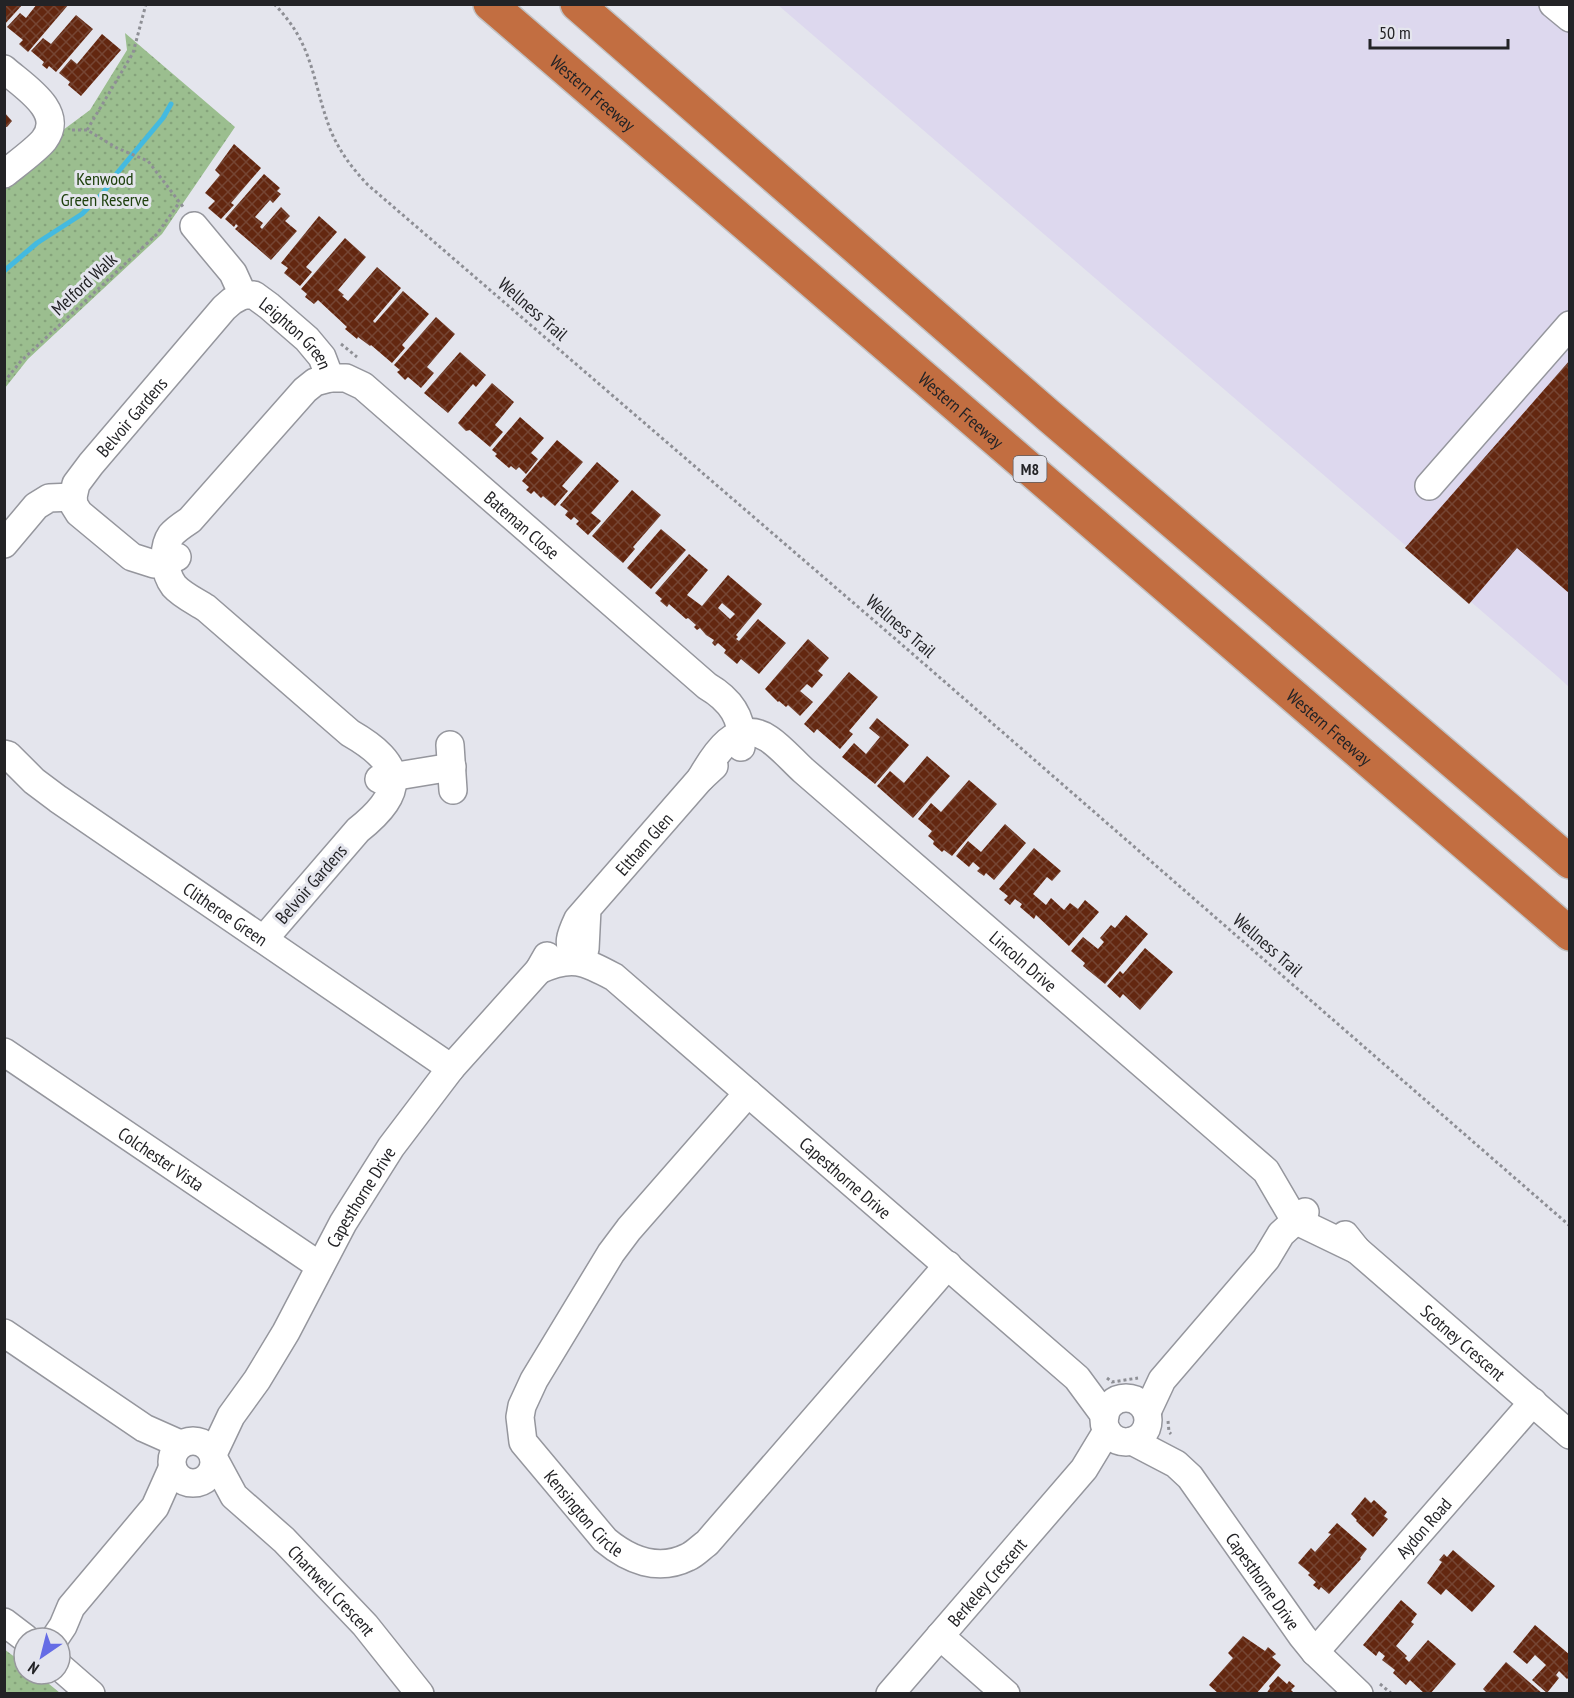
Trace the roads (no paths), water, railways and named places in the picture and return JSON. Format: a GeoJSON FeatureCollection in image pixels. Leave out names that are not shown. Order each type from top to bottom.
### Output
{"type":"FeatureCollection","features":[{"type":"Feature","properties":{"kind":"highway","name":"Western Freeway"},"geometry":{"type":"LineString","coordinates":[[490,4],[1569,934]]}},
{"type":"Feature","properties":{"kind":"highway"},"geometry":{"type":"LineString","coordinates":[[577,4],[1058,424],[1569,862]]}},
{"type":"Feature","properties":{"kind":"street"},"geometry":{"type":"LineString","coordinates":[[1554,4],[1569,18]]}},
{"type":"Feature","properties":{"kind":"street"},"geometry":{"type":"LineString","coordinates":[[4,69],[41,101],[50,115],[50,130],[44,141],[4,174]]}},
{"type":"Feature","properties":{"kind":"street","name":"Leighton Green"},"geometry":{"type":"LineString","coordinates":[[169,558],[178,549],[190,519],[304,390],[315,382],[330,378],[322,357],[307,339],[254,295],[243,295],[233,273],[194,226]]}},
{"type":"Feature","properties":{"kind":"street","name":"Belvoir Gardens"},"geometry":{"type":"LineString","coordinates":[[73,497],[78,480],[91,464],[224,308],[243,295]]}},
{"type":"Feature","properties":{"kind":"street"},"geometry":{"type":"LineString","coordinates":[[1429,486],[1569,325]]}},
{"type":"Feature","properties":{"kind":"street","name":"Bateman Close"},"geometry":{"type":"LineString","coordinates":[[330,378],[346,378],[363,386],[707,686],[720,706],[728,728],[739,739]]}},
{"type":"Feature","properties":{"kind":"street"},"geometry":{"type":"LineString","coordinates":[[4,544],[36,506],[49,498],[73,497],[74,506],[79,513],[115,542],[169,558],[206,608],[350,733],[385,778],[452,767]]}},
{"type":"Feature","properties":{"kind":"street","name":"Lincoln Drive"},"geometry":{"type":"LineString","coordinates":[[739,739],[759,747],[782,751],[1266,1171],[1284,1181],[1301,1218]]}},
{"type":"Feature","properties":{"kind":"street","name":"Eltham Glen"},"geometry":{"type":"LineString","coordinates":[[576,952],[587,909],[700,778],[723,758],[739,739]]}},
{"type":"Feature","properties":{"kind":"street","name":"Clitheroe Green"},"geometry":{"type":"LineString","coordinates":[[4,754],[8,755],[34,781],[58,800],[451,1068]]}},
{"type":"Feature","properties":{"kind":"street","name":"Belvoir Gardens"},"geometry":{"type":"LineString","coordinates":[[264,939],[358,830],[385,778]]}},
{"type":"Feature","properties":{"kind":"street","name":"Capesthorne Drive"},"geometry":{"type":"LineString","coordinates":[[47,1626],[71,1607],[231,1416],[257,1380],[286,1332],[365,1186],[391,1147],[451,1068],[539,969],[562,961],[576,952],[585,962],[614,977],[948,1265],[1134,1411],[1177,1452],[1198,1487],[1315,1652],[1367,1687]]}},
{"type":"Feature","properties":{"kind":"street","name":"Colchester Vista"},"geometry":{"type":"LineString","coordinates":[[7,1060],[320,1266]]}},
{"type":"Feature","properties":{"kind":"street","name":"Kensington Circle"},"geometry":{"type":"LineString","coordinates":[[748,1093],[629,1229],[611,1253],[534,1380],[522,1406],[520,1417],[523,1442],[605,1540],[621,1553],[655,1564],[690,1557],[707,1543],[948,1265]]}},
{"type":"Feature","properties":{"kind":"street","name":"Scotney Crescent"},"geometry":{"type":"LineString","coordinates":[[1301,1218],[1335,1227],[1357,1250],[1569,1435]]}},
{"type":"Feature","properties":{"kind":"street","name":"Berkeley Crescent"},"geometry":{"type":"LineString","coordinates":[[890,1694],[1266,1259],[1287,1241],[1301,1218]]}},
{"type":"Feature","properties":{"kind":"street","name":"Chartwell Crescent"},"geometry":{"type":"LineString","coordinates":[[4,1333],[193,1462],[234,1496],[284,1540],[365,1625],[420,1694]]}},
{"type":"Feature","properties":{"kind":"street","name":"Aydon Road"},"geometry":{"type":"LineString","coordinates":[[1315,1652],[1533,1402]]}},
{"type":"Feature","properties":{"kind":"street","name":"Capesthorne Drive"},"geometry":{"type":"LineString","coordinates":[[63,1626],[71,1607]]}},
{"type":"Feature","properties":{"kind":"street"},"geometry":{"type":"LineString","coordinates":[[940,1636],[1006,1694]]}},
{"type":"Feature","properties":{"kind":"street"},"geometry":{"type":"LineString","coordinates":[[72,1677],[91,1694]]}},
{"type":"Feature","properties":{"kind":"waterway"},"geometry":{"type":"LineString","coordinates":[[4,271],[37,243],[82,214],[103,193],[163,118],[171,104]]}},
{"type":"Feature","properties":{"kind":"park label","name":"Kenwood Green Reserve"},"geometry":{"type":"Point","coordinates":[105,188]}}]}
